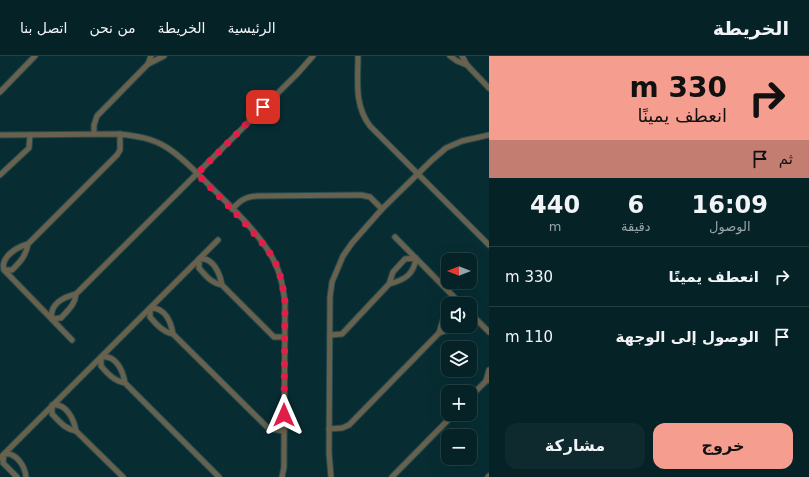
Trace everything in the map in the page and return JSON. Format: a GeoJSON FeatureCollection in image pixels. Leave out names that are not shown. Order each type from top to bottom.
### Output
{"type":"FeatureCollection","features":[{"type":"Feature","properties":{"kind":"street"},"geometry":{"type":"LineString","coordinates":[[0,92],[35,56]]}},
{"type":"Feature","properties":{"kind":"street"},"geometry":{"type":"LineString","coordinates":[[148,64],[151,56]]}},
{"type":"Feature","properties":{"kind":"street"},"geometry":{"type":"LineString","coordinates":[[94,134],[94,125],[97,116],[148,64],[164,56]]}},
{"type":"Feature","properties":{"kind":"street"},"geometry":{"type":"LineString","coordinates":[[52,319],[52,309],[64,297],[76,294],[297,74],[313,56]]}},
{"type":"Feature","properties":{"kind":"street"},"geometry":{"type":"LineString","coordinates":[[358,56],[358,99],[360,110],[364,119],[489,246]]}},
{"type":"Feature","properties":{"kind":"street"},"geometry":{"type":"LineString","coordinates":[[450,56],[466,65],[489,88]]}},
{"type":"Feature","properties":{"kind":"street"},"geometry":{"type":"LineString","coordinates":[[462,56],[466,65]]}},
{"type":"Feature","properties":{"kind":"street"},"geometry":{"type":"LineString","coordinates":[[2,268],[3,261],[15,249],[28,244],[117,155],[120,150],[120,134]]}},
{"type":"Feature","properties":{"kind":"street"},"geometry":{"type":"LineString","coordinates":[[0,135],[120,134],[143,137],[166,146],[181,158],[232,209],[268,250],[279,272],[285,302],[284,468],[282,477]]}},
{"type":"Feature","properties":{"kind":"street"},"geometry":{"type":"LineString","coordinates":[[0,175],[29,148],[30,135]]}},
{"type":"Feature","properties":{"kind":"street"},"geometry":{"type":"LineString","coordinates":[[331,477],[329,429],[330,297],[332,282],[337,268],[352,243],[382,209],[432,160],[446,148],[462,140],[489,135]]}},
{"type":"Feature","properties":{"kind":"street"},"geometry":{"type":"LineString","coordinates":[[232,209],[238,202],[246,197],[361,195],[370,197],[382,209]]}},
{"type":"Feature","properties":{"kind":"street"},"geometry":{"type":"LineString","coordinates":[[395,237],[455,297]]}},
{"type":"Feature","properties":{"kind":"street"},"geometry":{"type":"LineString","coordinates":[[2,456],[218,240]]}},
{"type":"Feature","properties":{"kind":"street"},"geometry":{"type":"LineString","coordinates":[[2,268],[12,270],[23,258],[28,244]]}},
{"type":"Feature","properties":{"kind":"street"},"geometry":{"type":"LineString","coordinates":[[199,259],[204,258],[208,260],[220,273],[222,285],[274,336],[284,336]]}},
{"type":"Feature","properties":{"kind":"street"},"geometry":{"type":"LineString","coordinates":[[330,334],[342,334],[389,284],[393,272],[405,259],[416,258]]}},
{"type":"Feature","properties":{"kind":"street"},"geometry":{"type":"LineString","coordinates":[[389,284],[402,281],[414,269],[416,258]]}},
{"type":"Feature","properties":{"kind":"street"},"geometry":{"type":"LineString","coordinates":[[199,259],[199,268],[215,284],[222,285]]}},
{"type":"Feature","properties":{"kind":"street"},"geometry":{"type":"LineString","coordinates":[[2,268],[72,340]]}},
{"type":"Feature","properties":{"kind":"street"},"geometry":{"type":"LineString","coordinates":[[52,319],[61,318],[72,306],[76,294]]}},
{"type":"Feature","properties":{"kind":"street"},"geometry":{"type":"LineString","coordinates":[[150,308],[160,309],[171,322],[174,334],[267,427],[284,431]]}},
{"type":"Feature","properties":{"kind":"street"},"geometry":{"type":"LineString","coordinates":[[150,308],[150,317],[166,333],[174,334]]}},
{"type":"Feature","properties":{"kind":"street"},"geometry":{"type":"LineString","coordinates":[[477,320],[489,332]]}},
{"type":"Feature","properties":{"kind":"street"},"geometry":{"type":"LineString","coordinates":[[329,429],[342,428],[349,425],[439,333],[441,326]]}},
{"type":"Feature","properties":{"kind":"street"},"geometry":{"type":"LineString","coordinates":[[101,357],[106,356],[111,358],[122,370],[125,383]]}},
{"type":"Feature","properties":{"kind":"street"},"geometry":{"type":"LineString","coordinates":[[101,357],[101,366],[113,378],[125,383],[219,477]]}},
{"type":"Feature","properties":{"kind":"street"},"geometry":{"type":"LineString","coordinates":[[477,390],[487,380],[489,370]]}},
{"type":"Feature","properties":{"kind":"street"},"geometry":{"type":"LineString","coordinates":[[52,406],[62,406],[73,419],[76,431],[123,477]]}},
{"type":"Feature","properties":{"kind":"street"},"geometry":{"type":"LineString","coordinates":[[52,406],[52,414],[64,427],[69,430],[76,431]]}},
{"type":"Feature","properties":{"kind":"street"},"geometry":{"type":"LineString","coordinates":[[392,477],[447,421]]}},
{"type":"Feature","properties":{"kind":"street"},"geometry":{"type":"LineString","coordinates":[[2,456],[9,453],[13,455],[24,468],[26,477]]}},
{"type":"Feature","properties":{"kind":"street"},"geometry":{"type":"LineString","coordinates":[[2,456],[3,463],[18,477]]}},
{"type":"Feature","properties":{"kind":"route"},"geometry":{"type":"LineString","coordinates":[[263,107],[197,174],[260,240],[274,260],[279,272],[285,302],[284,415]]}}]}
